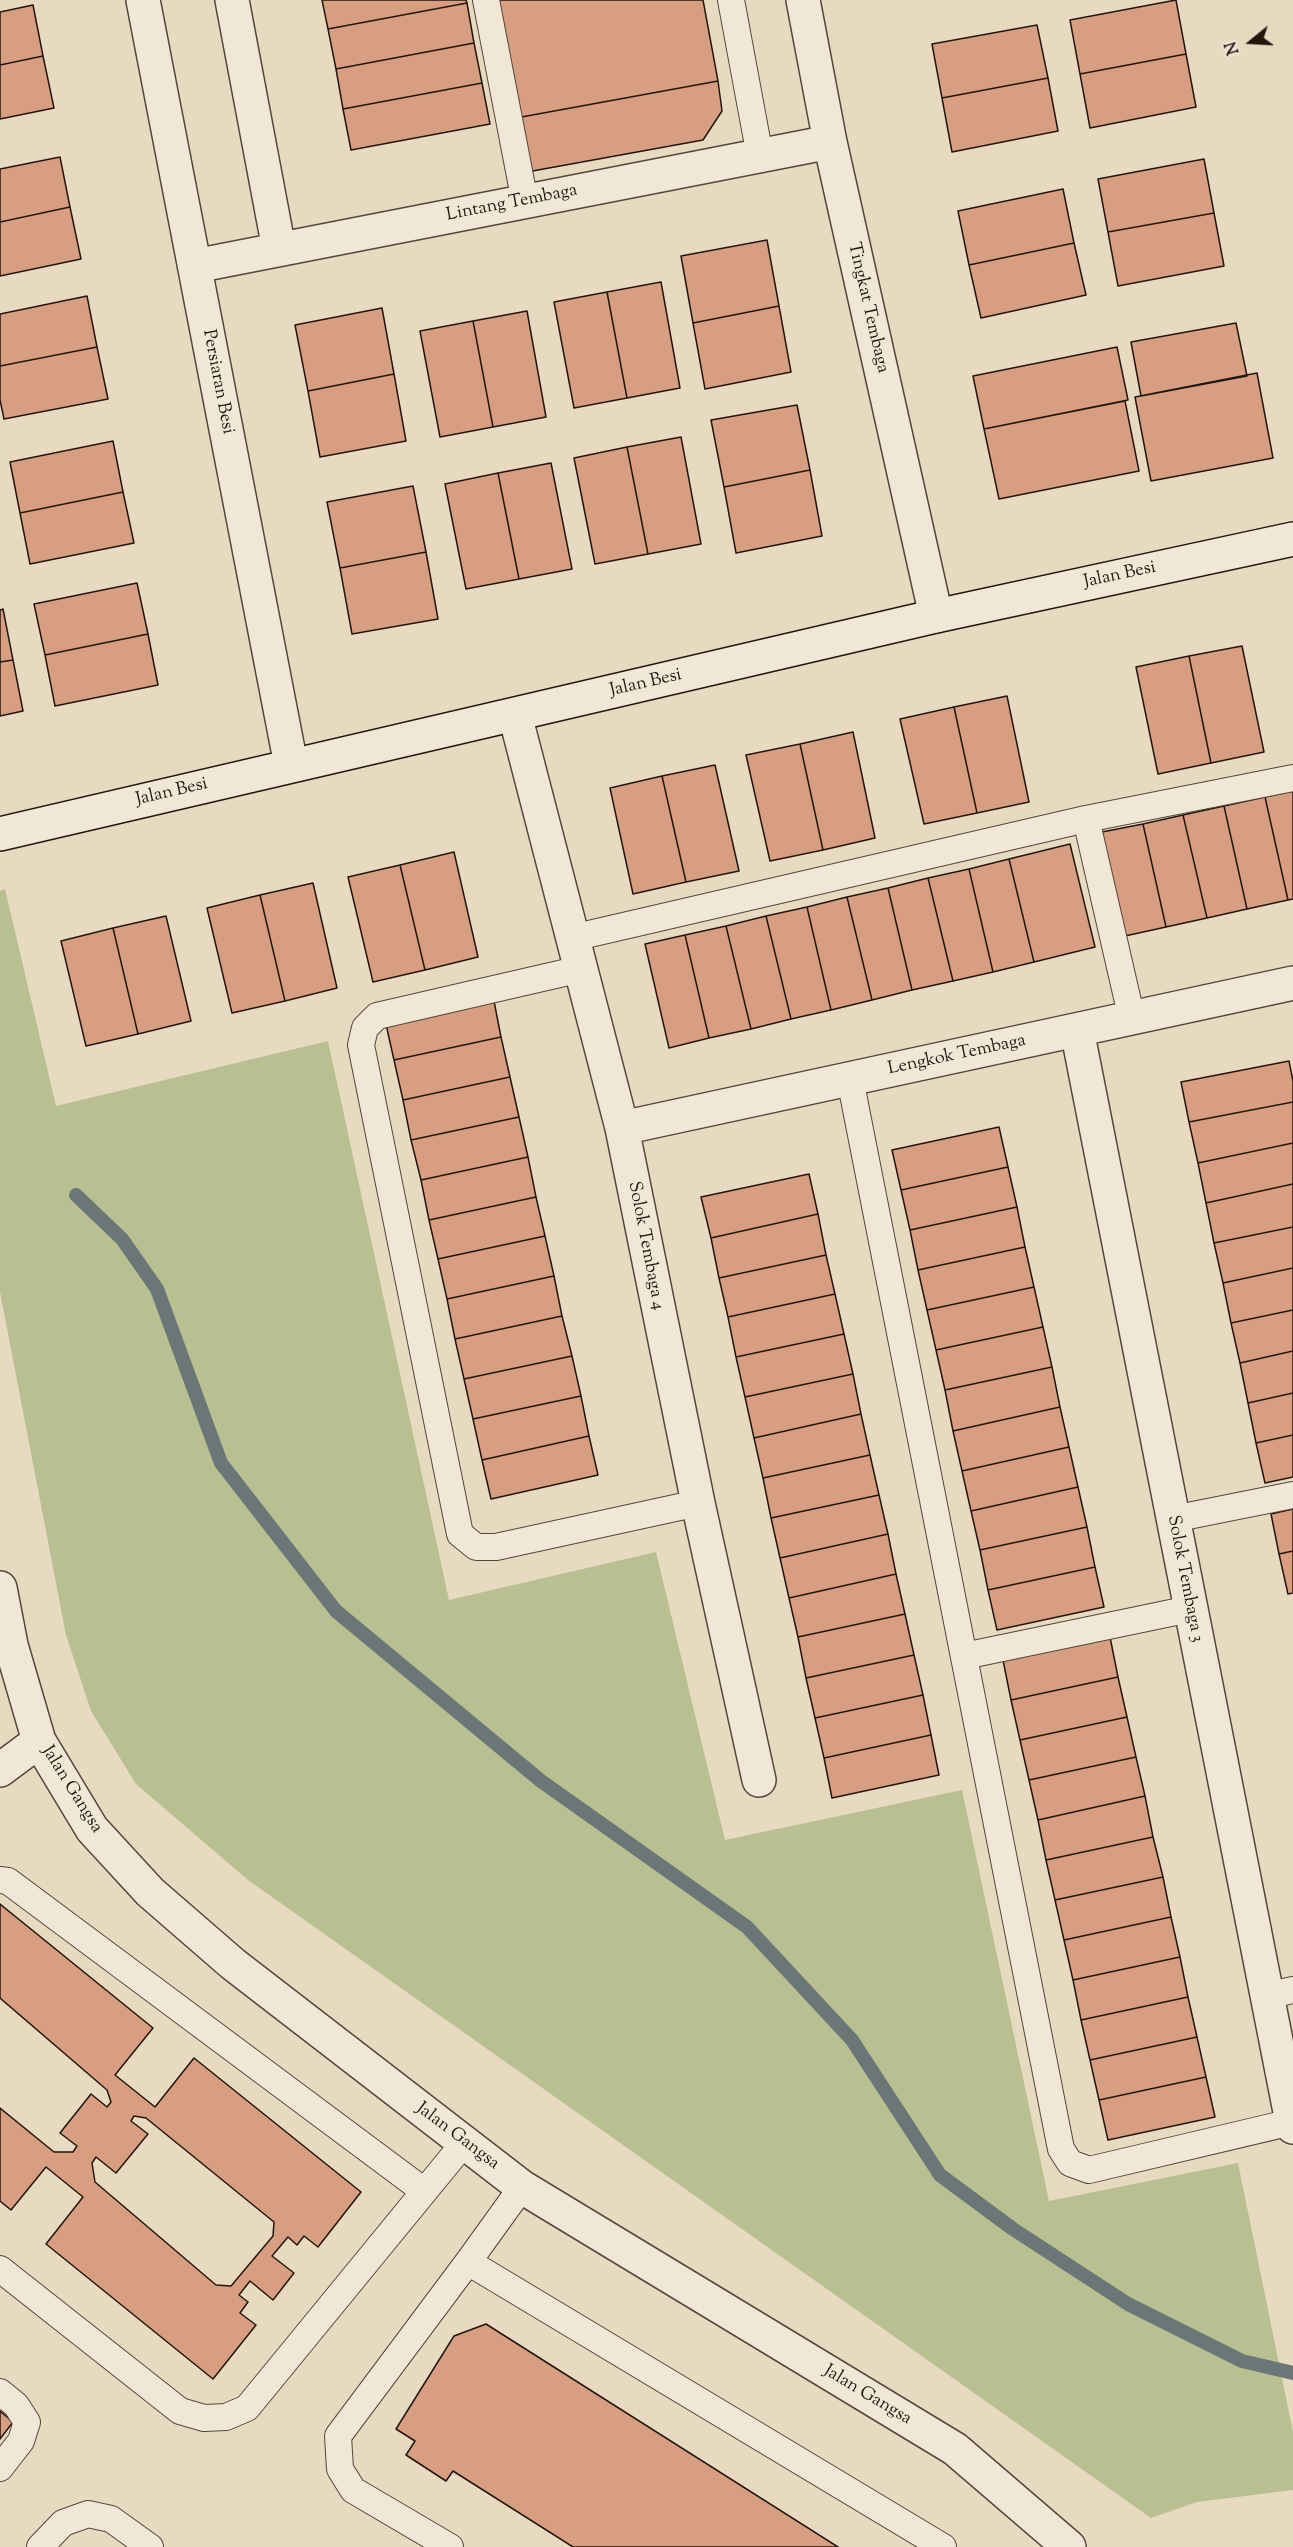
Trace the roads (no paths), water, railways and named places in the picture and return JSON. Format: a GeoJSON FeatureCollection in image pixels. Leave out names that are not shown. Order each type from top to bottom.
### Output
{"type":"FeatureCollection","features":[{"type":"Feature","properties":{"kind":"street","name":"Persiaran Besi"},"geometry":{"type":"LineString","coordinates":[[143,0],[291,765]]}},
{"type":"Feature","properties":{"kind":"street"},"geometry":{"type":"LineString","coordinates":[[232,0],[279,249]]}},
{"type":"Feature","properties":{"kind":"street","name":"Tingkat Tembaga"},"geometry":{"type":"LineString","coordinates":[[803,0],[830,142],[936,616]]}},
{"type":"Feature","properties":{"kind":"street","name":"Lintang Tembaga"},"geometry":{"type":"LineString","coordinates":[[195,266],[830,142]]}},
{"type":"Feature","properties":{"kind":"street","name":"Jalan Besi"},"geometry":{"type":"LineString","coordinates":[[0,834],[936,616],[1293,539]]}},
{"type":"Feature","properties":{"kind":"street","name":"Solok Tembaga 4"},"geometry":{"type":"LineString","coordinates":[[515,715],[622,1128],[698,1503],[759,1780]]}},
{"type":"Feature","properties":{"kind":"street","name":"Lengkok Tembaga"},"geometry":{"type":"LineString","coordinates":[[622,1128],[1293,983]]}},
{"type":"Feature","properties":{"kind":"street","name":"Solok Tembaga 3"},"geometry":{"type":"LineString","coordinates":[[1077,1030],[1190,1609],[1280,1993],[1292,2125]]}},
{"type":"Feature","properties":{"kind":"street","name":"Jalan Gangsa"},"geometry":{"type":"LineString","coordinates":[[0,1588],[11,1645],[39,1741],[92,1829],[150,1892],[233,1964],[522,2187],[955,2449],[1069,2547]]}},
{"type":"Feature","properties":{"kind":"street"},"geometry":{"type":"LineString","coordinates":[[0,1770],[39,1741]]}},
{"type":"Feature","properties":{"kind":"lane"},"geometry":{"type":"LineString","coordinates":[[486,0],[525,202]]}},
{"type":"Feature","properties":{"kind":"lane"},"geometry":{"type":"LineString","coordinates":[[731,0],[760,156]]}},
{"type":"Feature","properties":{"kind":"lane"},"geometry":{"type":"LineString","coordinates":[[698,1503],[496,1548],[476,1547],[460,1534],[361,1045],[365,1028],[377,1016],[577,954],[1086,819],[1293,778]]}},
{"type":"Feature","properties":{"kind":"lane"},"geometry":{"type":"LineString","coordinates":[[1086,819],[1132,1018]]}},
{"type":"Feature","properties":{"kind":"lane"},"geometry":{"type":"LineString","coordinates":[[850,1079],[1061,2149],[1070,2163],[1089,2170],[1292,2125]]}},
{"type":"Feature","properties":{"kind":"lane"},"geometry":{"type":"LineString","coordinates":[[1173,1520],[1293,1496]]}},
{"type":"Feature","properties":{"kind":"lane"},"geometry":{"type":"LineString","coordinates":[[964,1656],[1190,1609]]}},
{"type":"Feature","properties":{"kind":"lane"},"geometry":{"type":"LineString","coordinates":[[0,1880],[8,1881],[424,2191]]}},
{"type":"Feature","properties":{"kind":"lane"},"geometry":{"type":"LineString","coordinates":[[0,2269],[180,2411],[204,2418],[226,2416],[247,2408],[464,2143]]}},
{"type":"Feature","properties":{"kind":"lane"},"geometry":{"type":"LineString","coordinates":[[450,2547],[353,2490],[340,2469],[338,2436],[522,2187]]}},
{"type":"Feature","properties":{"kind":"lane"},"geometry":{"type":"LineString","coordinates":[[468,2262],[943,2547]]}},
{"type":"Feature","properties":{"kind":"lane"},"geometry":{"type":"LineString","coordinates":[[0,2392],[16,2405],[27,2422],[21,2441],[0,2468]]}},
{"type":"Feature","properties":{"kind":"lane"},"geometry":{"type":"LineString","coordinates":[[40,2547],[63,2523],[88,2514],[111,2519],[150,2547]]}},
{"type":"Feature","properties":{"kind":"waterway"},"geometry":{"type":"LineString","coordinates":[[76,1195],[122,1239],[157,1289],[221,1463],[336,1611],[541,1781],[747,1927],[852,2040],[940,2175],[1013,2229],[1128,2304],[1242,2361],[1293,2373]]}}]}
